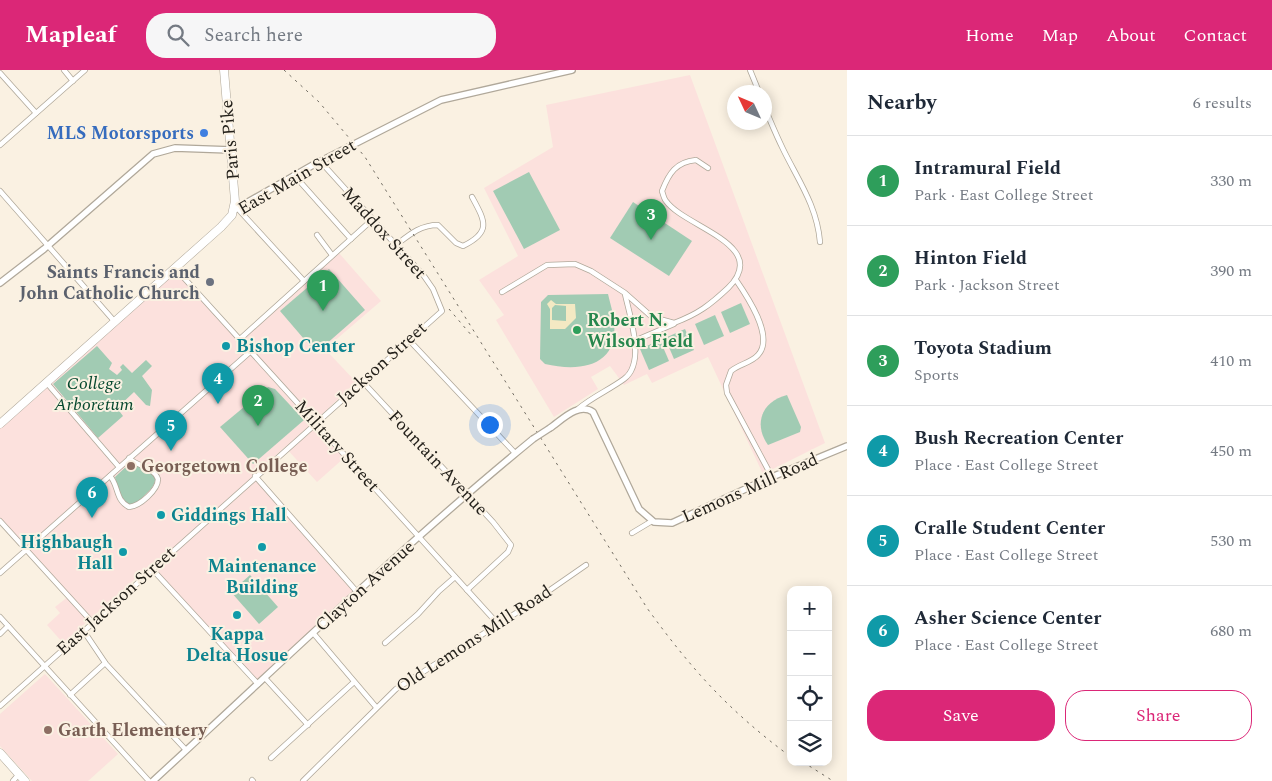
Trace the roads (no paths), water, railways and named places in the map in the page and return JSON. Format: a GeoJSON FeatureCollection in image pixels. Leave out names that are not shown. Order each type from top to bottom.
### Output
{"type":"FeatureCollection","features":[{"type":"Feature","properties":{"kind":"main road","name":"Paris Pike"},"geometry":{"type":"LineString","coordinates":[[224,70],[236,209]]}},
{"type":"Feature","properties":{"kind":"main road","name":"East Main Street"},"geometry":{"type":"LineString","coordinates":[[0,424],[221,227],[236,209]]}},
{"type":"Feature","properties":{"kind":"main road"},"geometry":{"type":"LineString","coordinates":[[0,753],[25,781]]}},
{"type":"Feature","properties":{"kind":"street"},"geometry":{"type":"LineString","coordinates":[[64,70],[73,81]]}},
{"type":"Feature","properties":{"kind":"street"},"geometry":{"type":"LineString","coordinates":[[0,145],[85,70]]}},
{"type":"Feature","properties":{"kind":"street","name":"East Main Street"},"geometry":{"type":"LineString","coordinates":[[236,209],[320,161],[448,97],[572,70]]}},
{"type":"Feature","properties":{"kind":"street"},"geometry":{"type":"LineString","coordinates":[[750,70],[756,85]]}},
{"type":"Feature","properties":{"kind":"street"},"geometry":{"type":"LineString","coordinates":[[0,73],[36,113]]}},
{"type":"Feature","properties":{"kind":"street"},"geometry":{"type":"LineString","coordinates":[[772,125],[816,214],[820,242]]}},
{"type":"Feature","properties":{"kind":"street"},"geometry":{"type":"LineString","coordinates":[[0,283],[48,245],[153,154],[175,148],[231,150]]}},
{"type":"Feature","properties":{"kind":"street"},"geometry":{"type":"LineString","coordinates":[[634,341],[707,308],[736,280],[741,271],[740,259],[733,248],[719,237],[677,212],[666,201],[662,190],[668,177],[681,163],[696,160],[708,168]]}},
{"type":"Feature","properties":{"kind":"street","name":"Maddox Street"},"geometry":{"type":"LineString","coordinates":[[320,161],[424,276],[433,289],[442,311]]}},
{"type":"Feature","properties":{"kind":"street"},"geometry":{"type":"LineString","coordinates":[[294,175],[351,239]]}},
{"type":"Feature","properties":{"kind":"street"},"geometry":{"type":"LineString","coordinates":[[0,191],[115,322]]}},
{"type":"Feature","properties":{"kind":"street"},"geometry":{"type":"LineString","coordinates":[[396,245],[416,230],[430,225],[438,225],[456,243],[463,246],[479,238],[483,232],[483,223],[472,197]]}},
{"type":"Feature","properties":{"kind":"street"},"geometry":{"type":"LineString","coordinates":[[236,209],[304,282]]}},
{"type":"Feature","properties":{"kind":"street"},"geometry":{"type":"LineString","coordinates":[[240,339],[373,219]]}},
{"type":"Feature","properties":{"kind":"street"},"geometry":{"type":"LineString","coordinates":[[317,235],[332,256]]}},
{"type":"Feature","properties":{"kind":"street"},"geometry":{"type":"LineString","coordinates":[[502,292],[547,265],[574,264],[590,271],[625,293],[652,317],[674,323]]}},
{"type":"Feature","properties":{"kind":"street","name":"Military Street"},"geometry":{"type":"LineString","coordinates":[[175,268],[498,624]]}},
{"type":"Feature","properties":{"kind":"street"},"geometry":{"type":"LineString","coordinates":[[736,280],[748,298],[764,337],[763,346],[758,355],[731,371],[726,385],[727,393],[772,477]]}},
{"type":"Feature","properties":{"kind":"street"},"geometry":{"type":"LineString","coordinates":[[578,409],[630,374],[635,364],[634,341],[625,293]]}},
{"type":"Feature","properties":{"kind":"street","name":"Jackson Street"},"geometry":{"type":"LineString","coordinates":[[255,476],[442,311]]}},
{"type":"Feature","properties":{"kind":"street"},"geometry":{"type":"LineString","coordinates":[[409,340],[515,453]]}},
{"type":"Feature","properties":{"kind":"street"},"geometry":{"type":"LineString","coordinates":[[0,572],[250,351]]}},
{"type":"Feature","properties":{"kind":"street","name":"Fountain Avenue"},"geometry":{"type":"LineString","coordinates":[[362,381],[493,522],[511,547],[467,590]]}},
{"type":"Feature","properties":{"kind":"street"},"geometry":{"type":"LineString","coordinates":[[46,382],[120,467]]}},
{"type":"Feature","properties":{"kind":"street"},"geometry":{"type":"LineString","coordinates":[[578,409],[589,409],[597,418],[640,510],[652,521],[632,533]]}},
{"type":"Feature","properties":{"kind":"street","name":"Clayton Avenue"},"geometry":{"type":"LineString","coordinates":[[152,781],[420,536],[515,453],[578,409]]}},
{"type":"Feature","properties":{"kind":"street","name":"Lemons Mill Road"},"geometry":{"type":"LineString","coordinates":[[652,521],[663,524],[675,522],[772,477],[847,446]]}},
{"type":"Feature","properties":{"kind":"street"},"geometry":{"type":"LineString","coordinates":[[110,476],[120,500],[124,504],[129,507],[139,504],[157,486],[158,479],[153,471],[129,458]]}},
{"type":"Feature","properties":{"kind":"street"},"geometry":{"type":"LineString","coordinates":[[255,476],[358,593]]}},
{"type":"Feature","properties":{"kind":"street","name":"East Jackson Street"},"geometry":{"type":"LineString","coordinates":[[0,706],[255,476]]}},
{"type":"Feature","properties":{"kind":"street"},"geometry":{"type":"LineString","coordinates":[[0,521],[92,622]]}},
{"type":"Feature","properties":{"kind":"street","name":"Old Lemons Mill Road"},"geometry":{"type":"LineString","coordinates":[[303,781],[376,707],[409,679],[498,624],[586,565]]}},
{"type":"Feature","properties":{"kind":"street"},"geometry":{"type":"LineString","coordinates":[[152,569],[258,684]]}},
{"type":"Feature","properties":{"kind":"street"},"geometry":{"type":"LineString","coordinates":[[385,643],[418,614],[455,577]]}},
{"type":"Feature","properties":{"kind":"street"},"geometry":{"type":"LineString","coordinates":[[0,617],[149,781]]}},
{"type":"Feature","properties":{"kind":"street"},"geometry":{"type":"LineString","coordinates":[[0,634],[8,626]]}},
{"type":"Feature","properties":{"kind":"street"},"geometry":{"type":"LineString","coordinates":[[83,630],[105,663],[186,750]]}},
{"type":"Feature","properties":{"kind":"street"},"geometry":{"type":"LineString","coordinates":[[314,634],[376,707]]}},
{"type":"Feature","properties":{"kind":"street"},"geometry":{"type":"LineString","coordinates":[[70,695],[105,663]]}},
{"type":"Feature","properties":{"kind":"street"},"geometry":{"type":"LineString","coordinates":[[265,678],[308,726]]}},
{"type":"Feature","properties":{"kind":"street"},"geometry":{"type":"LineString","coordinates":[[271,758],[354,682]]}},
{"type":"Feature","properties":{"kind":"street"},"geometry":{"type":"LineString","coordinates":[[13,781],[19,774]]}},
{"type":"Feature","properties":{"kind":"railway"},"geometry":{"type":"LineString","coordinates":[[284,70],[319,102],[365,157],[647,608],[696,670],[730,706],[787,754]]}},
{"type":"Feature","properties":{"kind":"railway"},"geometry":{"type":"LineString","coordinates":[[449,309],[472,336]]}},
{"type":"Feature","properties":{"kind":"railway"},"geometry":{"type":"LineString","coordinates":[[809,766],[833,781]]}},
{"type":"Feature","properties":{"kind":"place","name":"MLS Motorsports"},"geometry":{"type":"Point","coordinates":[204,133]}},
{"type":"Feature","properties":{"kind":"place","name":"Toyota Stadium"},"geometry":{"type":"Point","coordinates":[651,240]}},
{"type":"Feature","properties":{"kind":"place","name":"Saints Francis and John Catholic Church"},"geometry":{"type":"Point","coordinates":[210,282]}},
{"type":"Feature","properties":{"kind":"place","name":"Intramural Field"},"geometry":{"type":"Point","coordinates":[323,311]}},
{"type":"Feature","properties":{"kind":"place","name":"Robert N. Wilson Field"},"geometry":{"type":"Point","coordinates":[577,330]}},
{"type":"Feature","properties":{"kind":"place","name":"Bishop Center"},"geometry":{"type":"Point","coordinates":[226,346]}},
{"type":"Feature","properties":{"kind":"place","name":"Bush Recreation Center"},"geometry":{"type":"Point","coordinates":[218,404]}},
{"type":"Feature","properties":{"kind":"place","name":"Hinton Field"},"geometry":{"type":"Point","coordinates":[258,426]}},
{"type":"Feature","properties":{"kind":"place","name":"Cralle Student Center"},"geometry":{"type":"Point","coordinates":[171,451]}},
{"type":"Feature","properties":{"kind":"place","name":"Georgetown College"},"geometry":{"type":"Point","coordinates":[131,466]}},
{"type":"Feature","properties":{"kind":"place","name":"Giddings Hall"},"geometry":{"type":"Point","coordinates":[161,515]}},
{"type":"Feature","properties":{"kind":"place","name":"Asher Science Center"},"geometry":{"type":"Point","coordinates":[92,518]}},
{"type":"Feature","properties":{"kind":"place","name":"Maintenance Building"},"geometry":{"type":"Point","coordinates":[262,547]}},
{"type":"Feature","properties":{"kind":"place","name":"Highbaugh Hall"},"geometry":{"type":"Point","coordinates":[123,552]}},
{"type":"Feature","properties":{"kind":"place","name":"Kappa Delta Hosue"},"geometry":{"type":"Point","coordinates":[237,615]}},
{"type":"Feature","properties":{"kind":"place","name":"Garth Elementery"},"geometry":{"type":"Point","coordinates":[48,730]}},
{"type":"Feature","properties":{"kind":"park label","name":"College Arboretum"},"geometry":{"type":"Point","coordinates":[94,393]}}]}
